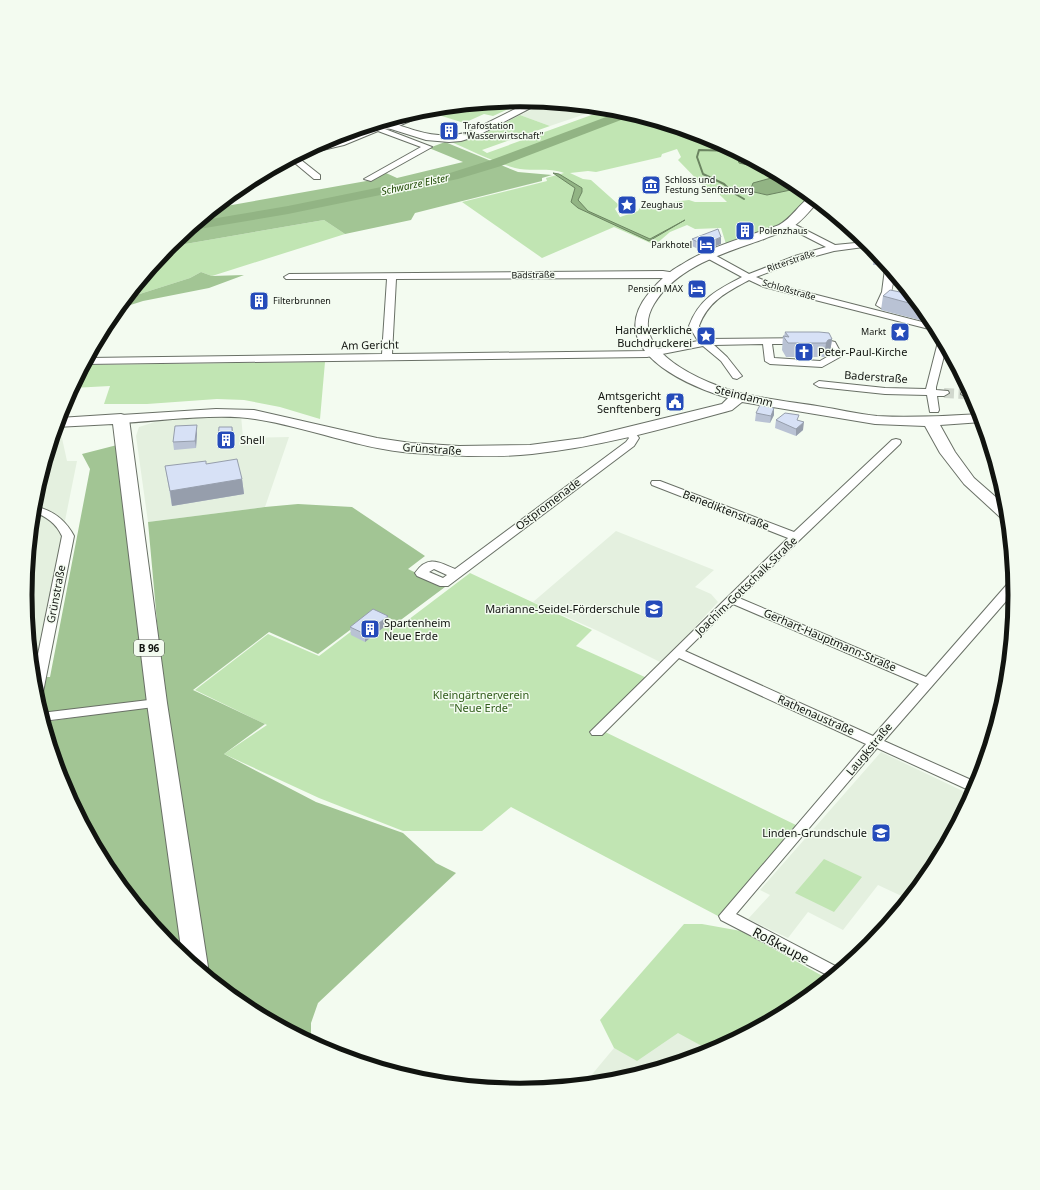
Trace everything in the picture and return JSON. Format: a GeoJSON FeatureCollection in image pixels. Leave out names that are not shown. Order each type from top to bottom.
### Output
{"type":"FeatureCollection","features":[{"type":"Feature","properties":{"kind":"main road"},"geometry":{"type":"LineString","coordinates":[[386,126],[428,138],[462,137],[479,131],[527,107]]}},
{"type":"Feature","properties":{"kind":"main road","name":"Steindamm"},"geometry":{"type":"LineString","coordinates":[[810,203],[788,224],[708,255],[673,275],[658,288],[642,313],[644,337],[654,352],[674,368],[703,384],[739,397],[875,420],[932,416],[975,418]]}},
{"type":"Feature","properties":{"kind":"main road","name":"Grünstraße"},"geometry":{"type":"LineString","coordinates":[[121,419],[216,413],[254,414],[376,443],[459,452],[550,448],[583,443],[727,407],[739,397]]}},
{"type":"Feature","properties":{"kind":"main road"},"geometry":{"type":"LineString","coordinates":[[932,416],[948,453],[969,481],[1000,509]]}},
{"type":"Feature","properties":{"kind":"main road"},"geometry":{"type":"LineString","coordinates":[[64,423],[121,419]]}},
{"type":"Feature","properties":{"kind":"main road","name":"B 96"},"geometry":{"type":"LineString","coordinates":[[121,419],[157,703],[195,959]]}},
{"type":"Feature","properties":{"kind":"street"},"geometry":{"type":"LineString","coordinates":[[368,179],[428,147],[385,127]]}},
{"type":"Feature","properties":{"kind":"street"},"geometry":{"type":"LineString","coordinates":[[327,147],[341,143],[375,129]]}},
{"type":"Feature","properties":{"kind":"street"},"geometry":{"type":"LineString","coordinates":[[297,161],[317,177]]}},
{"type":"Feature","properties":{"kind":"street","name":"Ritterstraße"},"geometry":{"type":"LineString","coordinates":[[788,224],[834,248]]}},
{"type":"Feature","properties":{"kind":"street","name":"Ritterstraße"},"geometry":{"type":"LineString","coordinates":[[706,342],[696,333],[694,326],[698,315],[704,304],[730,286],[789,261],[834,248],[860,245]]}},
{"type":"Feature","properties":{"kind":"street","name":"Schloßstraße"},"geometry":{"type":"LineString","coordinates":[[708,255],[767,285],[884,304]]}},
{"type":"Feature","properties":{"kind":"street","name":"Badstraße"},"geometry":{"type":"LineString","coordinates":[[289,277],[673,275]]}},
{"type":"Feature","properties":{"kind":"street"},"geometry":{"type":"LineString","coordinates":[[387,357],[392,276]]}},
{"type":"Feature","properties":{"kind":"street"},"geometry":{"type":"LineString","coordinates":[[890,276],[889,287],[884,304],[925,323]]}},
{"type":"Feature","properties":{"kind":"street","name":"Am Gericht"},"geometry":{"type":"LineString","coordinates":[[91,362],[654,352],[706,342],[818,341],[832,344],[837,355],[822,364],[770,361],[767,342]]}},
{"type":"Feature","properties":{"kind":"street"},"geometry":{"type":"LineString","coordinates":[[706,342],[724,359],[737,376]]}},
{"type":"Feature","properties":{"kind":"street"},"geometry":{"type":"LineString","coordinates":[[932,416],[941,348]]}},
{"type":"Feature","properties":{"kind":"street","name":"Baderstraße"},"geometry":{"type":"LineString","coordinates":[[819,384],[885,391],[935,392]]}},
{"type":"Feature","properties":{"kind":"street","name":"Ostpromenade"},"geometry":{"type":"LineString","coordinates":[[455,574],[630,444],[634,438],[629,432]]}},
{"type":"Feature","properties":{"kind":"street","name":"Joachim-Gottschalk-Straße"},"geometry":{"type":"LineString","coordinates":[[597,732],[732,599],[896,442]]}},
{"type":"Feature","properties":{"kind":"street","name":"Benediktenstraße"},"geometry":{"type":"LineString","coordinates":[[656,483],[796,538]]}},
{"type":"Feature","properties":{"kind":"street","name":"Grünstraße"},"geometry":{"type":"LineString","coordinates":[[39,510],[57,520],[64,526],[68,536],[39,679]]}},
{"type":"Feature","properties":{"kind":"street","name":"Laugkstraße"},"geometry":{"type":"LineString","coordinates":[[726,916],[875,742],[1008,591]]}},
{"type":"Feature","properties":{"kind":"street","name":"Gerhart-Hauptmann-Straße"},"geometry":{"type":"LineString","coordinates":[[732,599],[928,682]]}},
{"type":"Feature","properties":{"kind":"street","name":"Rathenaustraße"},"geometry":{"type":"LineString","coordinates":[[678,653],[970,785]]}},
{"type":"Feature","properties":{"kind":"street"},"geometry":{"type":"LineString","coordinates":[[48,716],[157,703]]}},
{"type":"Feature","properties":{"kind":"street","name":"Roßkaupe"},"geometry":{"type":"LineString","coordinates":[[726,916],[831,971]]}},
{"type":"Feature","properties":{"kind":"shaded area"},"geometry":{"type":"Polygon","coordinates":[[[537,108],[591,112],[550,126],[520,115],[537,108]]]}},
{"type":"Feature","properties":{"kind":"shaded area"},"geometry":{"type":"Polygon","coordinates":[[[445,142],[518,172],[552,175],[542,178],[542,181],[415,213],[411,220],[345,234],[324,220],[180,245],[198,228],[226,206],[372,180],[386,173],[397,178],[463,162],[429,148],[445,142]]]}},
{"type":"Feature","properties":{"kind":"shaded area"},"geometry":{"type":"Polygon","coordinates":[[[739,159],[754,166],[739,163],[739,159]]]}},
{"type":"Feature","properties":{"kind":"shaded area"},"geometry":{"type":"Polygon","coordinates":[[[553,173],[559,174],[582,188],[582,192],[578,200],[588,211],[650,239],[685,220],[649,241],[578,208],[571,202],[575,188],[553,173]]]}},
{"type":"Feature","properties":{"kind":"shaded area"},"geometry":{"type":"Polygon","coordinates":[[[773,178],[792,190],[767,195],[754,192],[751,188],[753,183],[773,178]]]}},
{"type":"Feature","properties":{"kind":"shaded area"},"geometry":{"type":"Polygon","coordinates":[[[201,272],[212,276],[244,275],[209,288],[143,301],[127,306],[135,295],[190,278],[201,272]]]}},
{"type":"Feature","properties":{"kind":"shaded area"},"geometry":{"type":"Polygon","coordinates":[[[241,415],[243,438],[289,437],[265,507],[148,522],[136,436],[139,427],[161,420],[241,415]]]}},
{"type":"Feature","properties":{"kind":"shaded area"},"geometry":{"type":"Polygon","coordinates":[[[60,431],[67,461],[77,461],[37,662],[32,595],[36,531],[41,500],[60,431]]]}},
{"type":"Feature","properties":{"kind":"shaded area"},"geometry":{"type":"Polygon","coordinates":[[[121,444],[152,702],[57,714],[46,710],[42,693],[45,677],[50,677],[90,469],[82,454],[121,444]]]}},
{"type":"Feature","properties":{"kind":"shaded area"},"geometry":{"type":"Polygon","coordinates":[[[298,504],[352,507],[425,556],[408,569],[445,587],[398,622],[374,612],[318,654],[269,632],[193,690],[265,724],[224,754],[316,802],[403,833],[436,863],[456,873],[318,1003],[311,1023],[311,1036],[276,1018],[249,1001],[208,970],[193,896],[169,755],[148,522],[298,504]]]}},
{"type":"Feature","properties":{"kind":"shaded area"},"geometry":{"type":"Polygon","coordinates":[[[616,531],[714,570],[695,587],[711,594],[718,602],[662,663],[598,631],[533,602],[616,531]]]}},
{"type":"Feature","properties":{"kind":"shaded area"},"geometry":{"type":"Polygon","coordinates":[[[152,706],[191,955],[153,917],[114,866],[97,839],[69,782],[49,721],[152,706]]]}},
{"type":"Feature","properties":{"kind":"shaded area","name":"Linden-Grundschule"},"geometry":{"type":"Polygon","coordinates":[[[881,752],[966,793],[943,839],[926,866],[903,897],[878,885],[843,930],[808,912],[788,938],[748,919],[770,895],[760,890],[881,752]]]}},
{"type":"Feature","properties":{"kind":"shaded area"},"geometry":{"type":"Polygon","coordinates":[[[678,1032],[704,1047],[646,1066],[615,1074],[589,1078],[614,1048],[622,1052],[678,1032]]]}},
{"type":"Feature","properties":{"kind":"green space"},"geometry":{"type":"Polygon","coordinates":[[[512,107],[493,116],[484,114],[464,123],[436,114],[488,108],[512,107]]]}},
{"type":"Feature","properties":{"kind":"green space"},"geometry":{"type":"Polygon","coordinates":[[[597,113],[646,124],[707,144],[764,172],[807,201],[787,221],[776,228],[726,244],[721,228],[695,229],[687,225],[670,232],[655,245],[614,227],[542,258],[462,202],[547,181],[546,178],[564,173],[552,170],[527,170],[515,168],[449,141],[477,137],[520,115],[550,126],[482,150],[487,153],[597,113]],[[677,149],[662,154],[661,157],[596,172],[588,171],[570,173],[583,179],[591,180],[619,205],[615,209],[620,217],[638,211],[641,206],[689,200],[695,202],[727,202],[717,192],[709,192],[678,160],[681,157],[677,149]]]}},
{"type":"Feature","properties":{"kind":"green space"},"geometry":{"type":"Polygon","coordinates":[[[324,220],[345,234],[212,276],[201,272],[190,278],[135,295],[153,273],[180,245],[324,220]]]}},
{"type":"Feature","properties":{"kind":"green space"},"geometry":{"type":"Polygon","coordinates":[[[325,362],[320,419],[280,407],[244,400],[217,399],[147,404],[104,404],[110,386],[78,388],[90,365],[325,362]]]}},
{"type":"Feature","properties":{"kind":"green space","name":"Kleingärtnerverein \"Neue Erde\""},"geometry":{"type":"Polygon","coordinates":[[[470,573],[592,630],[576,646],[647,678],[595,727],[798,826],[718,916],[511,807],[482,831],[403,831],[319,798],[224,754],[267,725],[195,690],[268,634],[319,656],[374,614],[400,626],[470,573]]]}},
{"type":"Feature","properties":{"kind":"green space"},"geometry":{"type":"Polygon","coordinates":[[[824,859],[862,877],[834,912],[795,893],[824,859]]]}},
{"type":"Feature","properties":{"kind":"green space"},"geometry":{"type":"Polygon","coordinates":[[[684,924],[702,924],[741,931],[824,977],[791,1001],[736,1033],[704,1047],[678,1033],[637,1061],[614,1048],[600,1020],[684,924]]]}},
{"type":"Feature","properties":{"kind":"building"},"geometry":{"type":"Polygon","coordinates":[[[718,229],[721,237],[703,245],[692,239],[718,229]]]}},
{"type":"Feature","properties":{"kind":"building"},"geometry":{"type":"Polygon","coordinates":[[[890,290],[903,293],[911,304],[883,296],[890,290]]]}},
{"type":"Feature","properties":{"kind":"building"},"geometry":{"type":"Polygon","coordinates":[[[785,332],[829,333],[832,339],[828,340],[826,343],[788,343],[783,336],[789,337],[785,332]]]}},
{"type":"Feature","properties":{"kind":"building"},"geometry":{"type":"Polygon","coordinates":[[[760,405],[774,408],[771,416],[756,413],[760,405]]]}},
{"type":"Feature","properties":{"kind":"building"},"geometry":{"type":"Polygon","coordinates":[[[785,413],[799,415],[797,420],[804,422],[796,429],[776,420],[785,413]]]}},
{"type":"Feature","properties":{"kind":"building"},"geometry":{"type":"Polygon","coordinates":[[[197,425],[195,441],[173,442],[175,426],[197,425]]]}},
{"type":"Feature","properties":{"kind":"building"},"geometry":{"type":"Polygon","coordinates":[[[219,427],[232,427],[232,438],[218,439],[219,427]]]}},
{"type":"Feature","properties":{"kind":"building"},"geometry":{"type":"Polygon","coordinates":[[[237,459],[242,479],[170,491],[165,466],[206,461],[206,464],[237,459]]]}},
{"type":"Feature","properties":{"kind":"building"},"geometry":{"type":"Polygon","coordinates":[[[373,609],[388,616],[365,634],[350,627],[373,609]]]}},
{"type":"Feature","properties":{"kind":"waterway","name":"Schwarze Elster"},"geometry":{"type":"LineString","coordinates":[[202,224],[288,210],[453,176],[496,163],[619,117]]}},
{"type":"Feature","properties":{"kind":"waterway"},"geometry":{"type":"LineString","coordinates":[[722,151],[699,150],[697,157],[703,174],[724,184],[732,192],[744,199]]}},
{"type":"Feature","properties":{"kind":"waterway"},"geometry":{"type":"LineString","coordinates":[[734,192],[754,192]]}},
{"type":"Feature","properties":{"kind":"tunnel"},"geometry":{"type":"LineString","coordinates":[[944,393],[965,394]]}},
{"type":"Feature","properties":{"kind":"place","name":"Trafostation \"Wasserwirtschaft\""},"geometry":{"type":"Point","coordinates":[449,131]}},
{"type":"Feature","properties":{"kind":"place","name":"Schloss und Festung Senftenberg"},"geometry":{"type":"Point","coordinates":[651,185]}},
{"type":"Feature","properties":{"kind":"place","name":"Zeughaus"},"geometry":{"type":"Point","coordinates":[627,205]}},
{"type":"Feature","properties":{"kind":"place","name":"Polenzhaus"},"geometry":{"type":"Point","coordinates":[745,231]}},
{"type":"Feature","properties":{"kind":"place","name":"Parkhotel"},"geometry":{"type":"Point","coordinates":[706,245]}},
{"type":"Feature","properties":{"kind":"place","name":"Pension MAX"},"geometry":{"type":"Point","coordinates":[697,289]}},
{"type":"Feature","properties":{"kind":"place","name":"Filterbrunnen"},"geometry":{"type":"Point","coordinates":[259,301]}},
{"type":"Feature","properties":{"kind":"place","name":"Markt"},"geometry":{"type":"Point","coordinates":[900,332]}},
{"type":"Feature","properties":{"kind":"place","name":"Handwerkliche Buchdruckerei"},"geometry":{"type":"Point","coordinates":[706,336]}},
{"type":"Feature","properties":{"kind":"place","name":"Peter-Paul-Kirche"},"geometry":{"type":"Point","coordinates":[804,352]}},
{"type":"Feature","properties":{"kind":"place","name":"Amtsgericht Senftenberg"},"geometry":{"type":"Point","coordinates":[675,402]}},
{"type":"Feature","properties":{"kind":"place","name":"Shell"},"geometry":{"type":"Point","coordinates":[226,440]}},
{"type":"Feature","properties":{"kind":"place","name":"Marianne-Seidel-Förderschule"},"geometry":{"type":"Point","coordinates":[654,609]}},
{"type":"Feature","properties":{"kind":"place","name":"Spartenheim Neue Erde"},"geometry":{"type":"Point","coordinates":[370,629]}},
{"type":"Feature","properties":{"kind":"place","name":"Linden-Grundschule"},"geometry":{"type":"Point","coordinates":[881,833]}}]}
